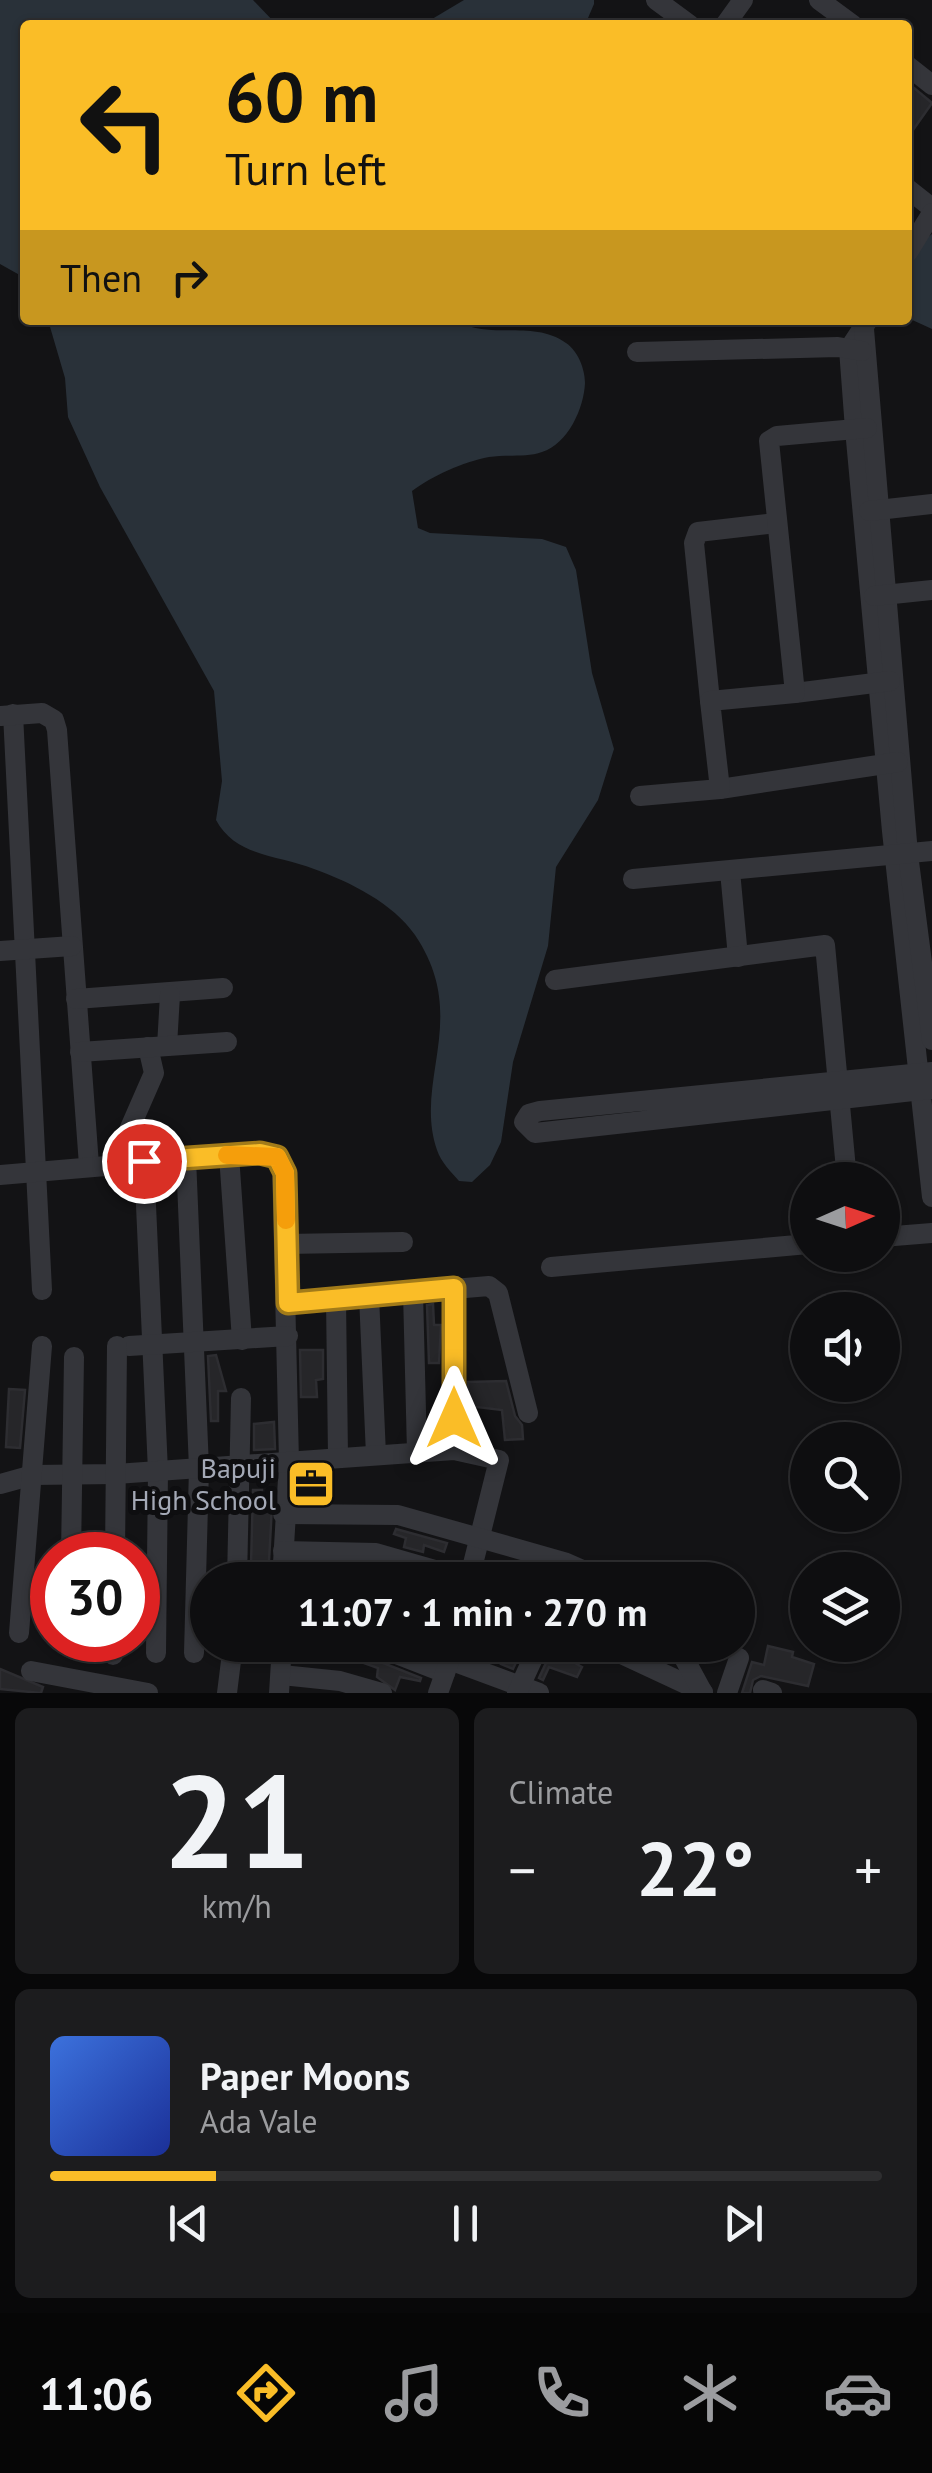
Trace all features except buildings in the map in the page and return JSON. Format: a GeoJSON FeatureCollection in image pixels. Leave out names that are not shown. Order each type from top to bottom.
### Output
{"type":"FeatureCollection","features":[{"type":"Feature","properties":{"kind":"street"},"geometry":{"type":"LineString","coordinates":[[656,0],[683,20]]}},
{"type":"Feature","properties":{"kind":"street"},"geometry":{"type":"LineString","coordinates":[[728,20],[743,0]]}},
{"type":"Feature","properties":{"kind":"street"},"geometry":{"type":"LineString","coordinates":[[819,0],[846,20]]}},
{"type":"Feature","properties":{"kind":"street"},"geometry":{"type":"LineString","coordinates":[[912,193],[932,211],[913,244]]}},
{"type":"Feature","properties":{"kind":"street"},"geometry":{"type":"LineString","coordinates":[[866,325],[857,350],[885,682],[901,854],[932,1040]]}},
{"type":"Feature","properties":{"kind":"street"},"geometry":{"type":"LineString","coordinates":[[637,352],[857,350]]}},
{"type":"Feature","properties":{"kind":"street"},"geometry":{"type":"LineString","coordinates":[[795,693],[769,441],[777,436],[862,428]]}},
{"type":"Feature","properties":{"kind":"street"},"geometry":{"type":"LineString","coordinates":[[870,511],[932,504]]}},
{"type":"Feature","properties":{"kind":"street"},"geometry":{"type":"LineString","coordinates":[[720,789],[694,542],[698,532],[776,523]]}},
{"type":"Feature","properties":{"kind":"street"},"geometry":{"type":"LineString","coordinates":[[878,596],[932,590]]}},
{"type":"Feature","properties":{"kind":"street"},"geometry":{"type":"LineString","coordinates":[[710,701],[885,682]]}},
{"type":"Feature","properties":{"kind":"street"},"geometry":{"type":"LineString","coordinates":[[42,1290],[25,948],[6,715],[49,715],[58,730],[91,1165]]}},
{"type":"Feature","properties":{"kind":"street"},"geometry":{"type":"LineString","coordinates":[[640,796],[720,789],[893,763]]}},
{"type":"Feature","properties":{"kind":"street"},"geometry":{"type":"LineString","coordinates":[[633,879],[932,852]]}},
{"type":"Feature","properties":{"kind":"street"},"geometry":{"type":"LineString","coordinates":[[730,870],[738,957]]}},
{"type":"Feature","properties":{"kind":"street"},"geometry":{"type":"LineString","coordinates":[[918,940],[932,1197]]}},
{"type":"Feature","properties":{"kind":"street"},"geometry":{"type":"LineString","coordinates":[[0,951],[72,946]]}},
{"type":"Feature","properties":{"kind":"street"},"geometry":{"type":"LineString","coordinates":[[556,980],[825,946],[845,1162]]}},
{"type":"Feature","properties":{"kind":"street"},"geometry":{"type":"LineString","coordinates":[[76,999],[170,995],[223,988]]}},
{"type":"Feature","properties":{"kind":"street"},"geometry":{"type":"LineString","coordinates":[[91,1165],[126,1136],[154,1073],[170,995]]}},
{"type":"Feature","properties":{"kind":"street"},"geometry":{"type":"LineString","coordinates":[[80,1052],[227,1042]]}},
{"type":"Feature","properties":{"kind":"street"},"geometry":{"type":"LineString","coordinates":[[838,1092],[540,1111],[529,1114],[524,1122],[535,1133],[925,1081]]}},
{"type":"Feature","properties":{"kind":"street"},"geometry":{"type":"LineString","coordinates":[[126,1136],[144,1161],[154,1344],[157,1532]]}},
{"type":"Feature","properties":{"kind":"street"},"geometry":{"type":"LineString","coordinates":[[0,1174],[229,1155],[270,1154],[282,1163],[289,1462],[283,1562]]}},
{"type":"Feature","properties":{"kind":"street"},"geometry":{"type":"LineString","coordinates":[[229,1155],[242,1340]]}},
{"type":"Feature","properties":{"kind":"street"},"geometry":{"type":"LineString","coordinates":[[186,1158],[196,1342],[196,1562]]}},
{"type":"Feature","properties":{"kind":"street"},"geometry":{"type":"LineString","coordinates":[[900,1236],[932,1233]]}},
{"type":"Feature","properties":{"kind":"street"},"geometry":{"type":"LineString","coordinates":[[286,1244],[403,1242]]}},
{"type":"Feature","properties":{"kind":"street"},"geometry":{"type":"LineString","coordinates":[[551,1267],[790,1246]]}},
{"type":"Feature","properties":{"kind":"street"},"geometry":{"type":"LineString","coordinates":[[288,1303],[489,1286],[498,1293],[528,1414]]}},
{"type":"Feature","properties":{"kind":"street"},"geometry":{"type":"LineString","coordinates":[[454,1288],[454,1450]]}},
{"type":"Feature","properties":{"kind":"street"},"geometry":{"type":"LineString","coordinates":[[413,1292],[417,1452]]}},
{"type":"Feature","properties":{"kind":"street"},"geometry":{"type":"LineString","coordinates":[[369,1296],[376,1455]]}},
{"type":"Feature","properties":{"kind":"street"},"geometry":{"type":"LineString","coordinates":[[336,1299],[338,1456]]}},
{"type":"Feature","properties":{"kind":"street"},"geometry":{"type":"LineString","coordinates":[[115,1532],[123,1346],[288,1336]]}},
{"type":"Feature","properties":{"kind":"street"},"geometry":{"type":"LineString","coordinates":[[19,1633],[42,1346]]}},
{"type":"Feature","properties":{"kind":"street"},"geometry":{"type":"LineString","coordinates":[[71,1532],[74,1357]]}},
{"type":"Feature","properties":{"kind":"street"},"geometry":{"type":"LineString","coordinates":[[238,1562],[242,1398]]}},
{"type":"Feature","properties":{"kind":"street"},"geometry":{"type":"LineString","coordinates":[[0,1484],[33,1475],[116,1474],[454,1450],[498,1460],[474,1562]]}},
{"type":"Feature","properties":{"kind":"street"},"geometry":{"type":"LineString","coordinates":[[284,1514],[398,1516],[537,1562]]}},
{"type":"Feature","properties":{"kind":"street"},"geometry":{"type":"LineString","coordinates":[[283,1551],[376,1552],[410,1562]]}},
{"type":"Feature","properties":{"kind":"street"},"geometry":{"type":"LineString","coordinates":[[227,1693],[231,1662]]}},
{"type":"Feature","properties":{"kind":"street"},"geometry":{"type":"LineString","coordinates":[[447,1668],[526,1690],[534,1662]]}},
{"type":"Feature","properties":{"kind":"street"},"geometry":{"type":"LineString","coordinates":[[638,1662],[703,1693]]}},
{"type":"Feature","properties":{"kind":"street"},"geometry":{"type":"LineString","coordinates":[[686,1662],[703,1693]]}},
{"type":"Feature","properties":{"kind":"street"},"geometry":{"type":"LineString","coordinates":[[726,1693],[738,1662]]}},
{"type":"Feature","properties":{"kind":"street"},"geometry":{"type":"LineString","coordinates":[[31,1671],[55,1686],[148,1693]]}},
{"type":"Feature","properties":{"kind":"street"},"geometry":{"type":"LineString","coordinates":[[280,1684],[340,1680],[382,1693]]}},
{"type":"Feature","properties":{"kind":"shaded area"},"geometry":{"type":"Polygon","coordinates":[[[0,0],[253,0],[272,20],[20,20],[20,275],[0,264],[0,0]]]}},
{"type":"Feature","properties":{"kind":"shaded area"},"geometry":{"type":"Polygon","coordinates":[[[464,0],[594,0],[587,20],[430,20],[464,0]]]}},
{"type":"Feature","properties":{"kind":"shaded area"},"geometry":{"type":"Polygon","coordinates":[[[932,234],[932,329],[912,320],[912,241],[923,241],[932,234]]]}},
{"type":"Feature","properties":{"kind":"shaded area"},"geometry":{"type":"Polygon","coordinates":[[[49,325],[466,325],[553,336],[570,346],[580,361],[585,383],[582,403],[567,433],[551,448],[536,454],[469,462],[412,491],[418,528],[430,533],[542,539],[566,547],[576,570],[592,673],[614,749],[598,800],[556,867],[548,946],[513,1062],[501,1142],[490,1165],[472,1182],[459,1181],[444,1163],[431,1124],[439,994],[431,965],[415,935],[395,913],[370,895],[314,869],[246,848],[224,832],[216,820],[222,781],[214,691],[100,487],[68,417],[65,378],[49,325]]]}},
{"type":"Feature","properties":{"kind":"slow traffic"},"geometry":{"type":"LineString","coordinates":[[227,1155],[260,1153],[277,1157],[285,1173],[286,1220]]}},
{"type":"Feature","properties":{"kind":"place","name":"Bapuji High School"},"geometry":{"type":"Point","coordinates":[311,1484]}},
{"type":"Feature","properties":{"kind":"route"},"geometry":{"type":"LineString","coordinates":[[144,1161],[260,1153],[277,1157],[285,1173],[288,1303],[454,1288],[454,1418]]}}]}
